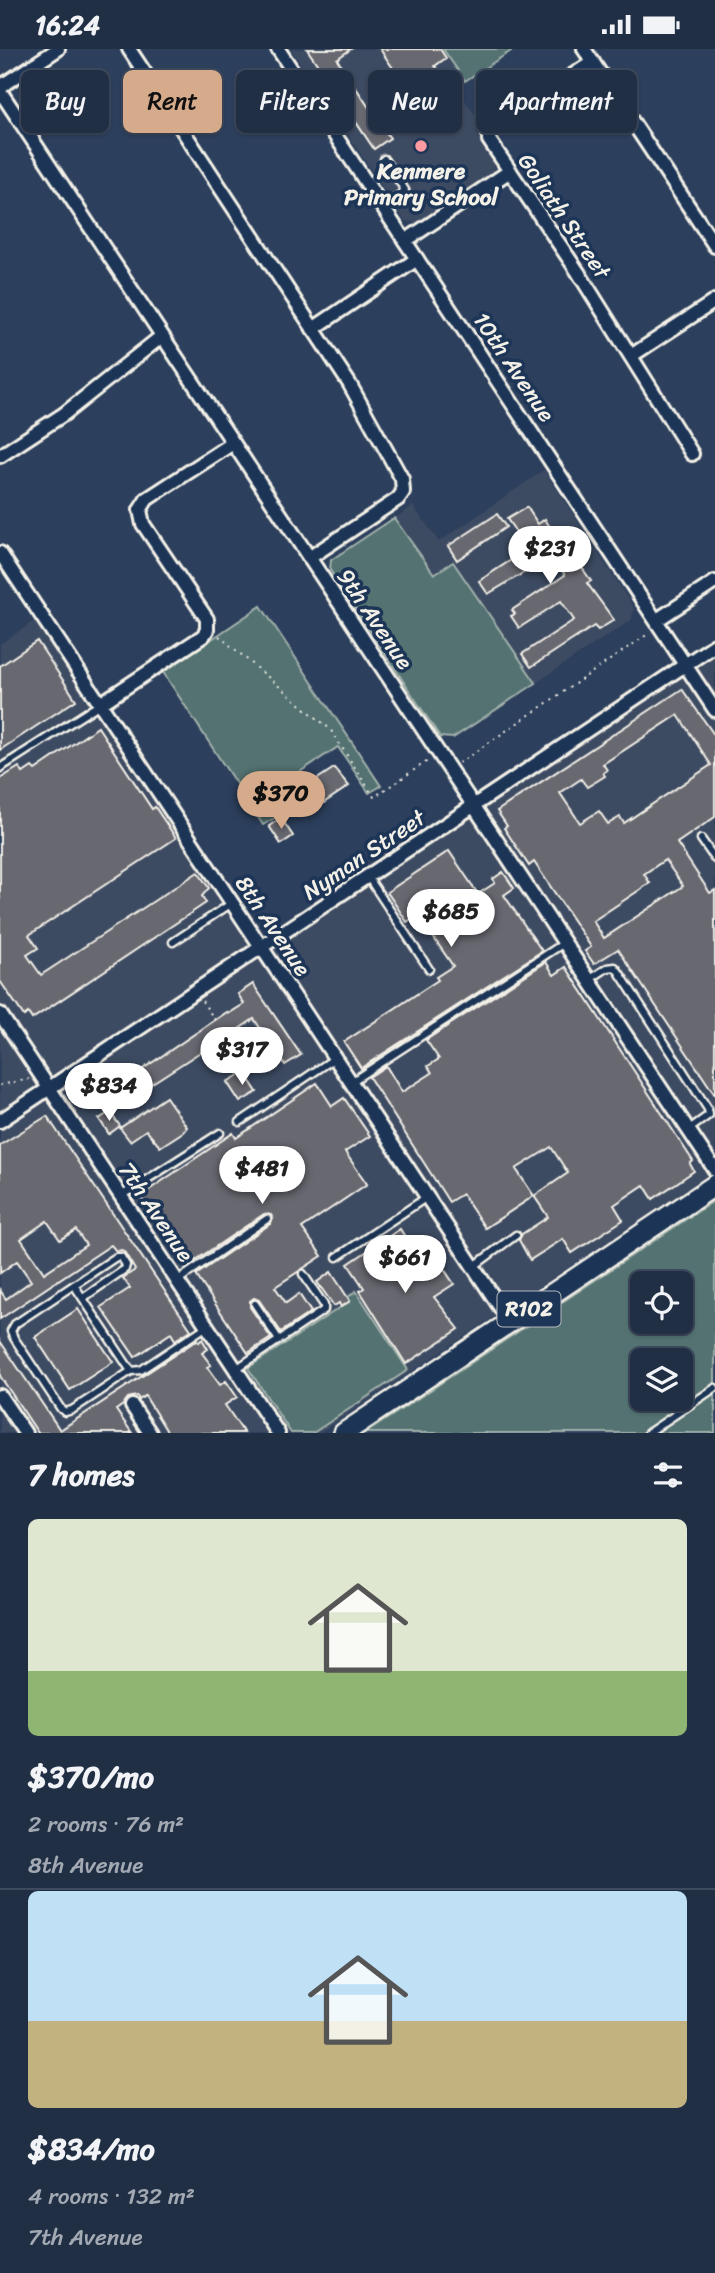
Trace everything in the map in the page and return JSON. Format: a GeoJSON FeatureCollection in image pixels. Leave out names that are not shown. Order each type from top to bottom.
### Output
{"type":"FeatureCollection","features":[{"type":"Feature","properties":{"kind":"main road","name":"R102"},"geometry":{"type":"LineString","coordinates":[[344,1433],[715,1185]]}},
{"type":"Feature","properties":{"kind":"street"},"geometry":{"type":"LineString","coordinates":[[0,89],[58,49]]}},
{"type":"Feature","properties":{"kind":"street"},"geometry":{"type":"LineString","coordinates":[[129,49],[349,383],[401,475],[404,488],[395,502],[310,558]]}},
{"type":"Feature","properties":{"kind":"street","name":"10th Avenue"},"geometry":{"type":"LineString","coordinates":[[278,49],[715,710]]}},
{"type":"Feature","properties":{"kind":"street"},"geometry":{"type":"LineString","coordinates":[[584,49],[715,246]]}},
{"type":"Feature","properties":{"kind":"street","name":"Goliath Street"},"geometry":{"type":"LineString","coordinates":[[593,62],[491,129],[490,143],[578,272],[692,454]]}},
{"type":"Feature","properties":{"kind":"street","name":"9th Avenue"},"geometry":{"type":"LineString","coordinates":[[0,89],[715,1170]]}},
{"type":"Feature","properties":{"kind":"street"},"geometry":{"type":"LineString","coordinates":[[405,241],[510,171]]}},
{"type":"Feature","properties":{"kind":"street"},"geometry":{"type":"LineString","coordinates":[[313,329],[417,259]]}},
{"type":"Feature","properties":{"kind":"street"},"geometry":{"type":"LineString","coordinates":[[631,356],[715,301]]}},
{"type":"Feature","properties":{"kind":"street"},"geometry":{"type":"LineString","coordinates":[[0,456],[64,414],[162,336]]}},
{"type":"Feature","properties":{"kind":"street"},"geometry":{"type":"LineString","coordinates":[[100,704],[203,636],[207,630],[208,623],[143,524],[140,510],[147,499],[233,443]]}},
{"type":"Feature","properties":{"kind":"street","name":"8th Avenue"},"geometry":{"type":"LineString","coordinates":[[0,553],[510,1322]]}},
{"type":"Feature","properties":{"kind":"street"},"geometry":{"type":"LineString","coordinates":[[659,623],[715,582]]}},
{"type":"Feature","properties":{"kind":"street","name":"Nyman Street"},"geometry":{"type":"LineString","coordinates":[[0,1121],[45,1083],[189,996],[715,645]]}},
{"type":"Feature","properties":{"kind":"street","name":"7th Avenue"},"geometry":{"type":"LineString","coordinates":[[0,1014],[278,1433]]}},
{"type":"Feature","properties":{"kind":"street"},"geometry":{"type":"LineString","coordinates":[[0,1396],[25,1433]]}},
{"type":"Feature","properties":{"kind":"street"},"geometry":{"type":"LineString","coordinates":[[132,1406],[150,1433]]}},
{"type":"Feature","properties":{"kind":"lane"},"geometry":{"type":"LineString","coordinates":[[384,159],[405,190],[384,209]]}},
{"type":"Feature","properties":{"kind":"lane"},"geometry":{"type":"LineString","coordinates":[[0,768],[100,704]]}},
{"type":"Feature","properties":{"kind":"lane"},"geometry":{"type":"LineString","coordinates":[[701,839],[713,854]]}},
{"type":"Feature","properties":{"kind":"lane"},"geometry":{"type":"LineString","coordinates":[[368,877],[429,969]]}},
{"type":"Feature","properties":{"kind":"lane"},"geometry":{"type":"LineString","coordinates":[[173,942],[232,903]]}},
{"type":"Feature","properties":{"kind":"lane"},"geometry":{"type":"LineString","coordinates":[[351,1082],[564,943]]}},
{"type":"Feature","properties":{"kind":"lane"},"geometry":{"type":"LineString","coordinates":[[589,980],[607,968],[615,967],[619,972],[708,1109],[709,1115],[688,1130]]}},
{"type":"Feature","properties":{"kind":"lane"},"geometry":{"type":"LineString","coordinates":[[240,1122],[335,1058]]}},
{"type":"Feature","properties":{"kind":"lane"},"geometry":{"type":"LineString","coordinates":[[121,1196],[220,1133]]}},
{"type":"Feature","properties":{"kind":"lane"},"geometry":{"type":"LineString","coordinates":[[337,1257],[427,1197]]}},
{"type":"Feature","properties":{"kind":"lane"},"geometry":{"type":"LineString","coordinates":[[177,1281],[267,1219]]}},
{"type":"Feature","properties":{"kind":"lane"},"geometry":{"type":"LineString","coordinates":[[473,1267],[516,1235]]}},
{"type":"Feature","properties":{"kind":"lane"},"geometry":{"type":"LineString","coordinates":[[83,1298],[125,1269],[122,1258],[116,1257],[12,1328],[12,1336],[61,1409],[67,1412],[131,1371],[141,1370],[207,1326]]}},
{"type":"Feature","properties":{"kind":"lane"},"geometry":{"type":"LineString","coordinates":[[236,1369],[325,1309],[303,1274]]}},
{"type":"Feature","properties":{"kind":"lane"},"geometry":{"type":"LineString","coordinates":[[74,1285],[131,1371]]}},
{"type":"Feature","properties":{"kind":"lane"},"geometry":{"type":"LineString","coordinates":[[255,1304],[279,1341]]}},
{"type":"Feature","properties":{"kind":"lane"},"geometry":{"type":"LineString","coordinates":[[649,1433],[715,1388]]}},
{"type":"Feature","properties":{"kind":"path"},"geometry":{"type":"LineString","coordinates":[[208,623],[223,641],[330,730],[374,797],[439,754]]}},
{"type":"Feature","properties":{"kind":"path"},"geometry":{"type":"LineString","coordinates":[[449,770],[659,623]]}},
{"type":"Feature","properties":{"kind":"path"},"geometry":{"type":"LineString","coordinates":[[189,996],[192,1000],[201,1001],[215,1020]]}},
{"type":"Feature","properties":{"kind":"path"},"geometry":{"type":"LineString","coordinates":[[0,1085],[45,1083]]}},
{"type":"Feature","properties":{"kind":"shaded area","name":"Kenmere Primary School"},"geometry":{"type":"Polygon","coordinates":[[[291,49],[514,49],[483,70],[476,70],[476,75],[462,85],[462,70],[368,70],[368,133],[462,133],[462,96],[476,116],[476,133],[495,161],[493,173],[417,223],[405,221],[347,133],[354,133],[354,70],[305,70],[291,49]]]}},
{"type":"Feature","properties":{"kind":"shaded area"},"geometry":{"type":"Polygon","coordinates":[[[544,470],[634,608],[631,620],[453,738],[440,737],[330,570],[331,560],[413,506],[439,542],[544,470]]]}},
{"type":"Feature","properties":{"kind":"shaded area"},"geometry":{"type":"Polygon","coordinates":[[[42,616],[262,947],[715,645],[715,1170],[319,1433],[0,1433],[0,644],[42,616]]]}},
{"type":"Feature","properties":{"kind":"green space"},"geometry":{"type":"Polygon","coordinates":[[[443,49],[514,49],[482,70],[476,70],[476,74],[465,81],[462,70],[457,70],[443,49]]]}},
{"type":"Feature","properties":{"kind":"green space"},"geometry":{"type":"Polygon","coordinates":[[[394,518],[434,574],[453,562],[536,683],[453,738],[440,737],[330,570],[331,560],[394,518]]]}},
{"type":"Feature","properties":{"kind":"green space"},"geometry":{"type":"Polygon","coordinates":[[[261,606],[381,786],[369,793],[338,747],[269,792],[283,813],[263,825],[163,672],[261,606]]]}},
{"type":"Feature","properties":{"kind":"green space"},"geometry":{"type":"Polygon","coordinates":[[[715,1200],[715,1433],[366,1433],[715,1200]]]}},
{"type":"Feature","properties":{"kind":"green space"},"geometry":{"type":"Polygon","coordinates":[[[356,1291],[408,1370],[313,1433],[291,1433],[248,1368],[350,1301],[348,1297],[356,1291]]]}},
{"type":"Feature","properties":{"kind":"building"},"geometry":{"type":"Polygon","coordinates":[[[307,49],[351,49],[337,59],[344,70],[321,70],[307,49]]]}},
{"type":"Feature","properties":{"kind":"building"},"geometry":{"type":"Polygon","coordinates":[[[380,49],[440,49],[446,58],[435,66],[438,70],[394,70],[380,49]]]}},
{"type":"Feature","properties":{"kind":"building"},"geometry":{"type":"Polygon","coordinates":[[[354,85],[368,106],[368,133],[387,133],[390,138],[374,149],[354,119],[354,85]]]}},
{"type":"Feature","properties":{"kind":"building"},"geometry":{"type":"Polygon","coordinates":[[[527,507],[538,524],[545,519],[553,532],[557,530],[591,581],[587,583],[614,620],[598,630],[594,626],[531,667],[522,654],[574,620],[561,601],[519,628],[511,616],[515,614],[512,610],[565,575],[552,556],[488,594],[479,581],[528,549],[507,519],[527,507]]]}},
{"type":"Feature","properties":{"kind":"building"},"geometry":{"type":"Polygon","coordinates":[[[497,514],[506,527],[457,560],[448,546],[497,514]]]}},
{"type":"Feature","properties":{"kind":"building"},"geometry":{"type":"Polygon","coordinates":[[[37,641],[76,700],[0,750],[0,666],[37,641]]]}},
{"type":"Feature","properties":{"kind":"building"},"geometry":{"type":"Polygon","coordinates":[[[682,689],[715,736],[715,817],[677,843],[710,893],[715,890],[715,1095],[618,949],[594,964],[585,951],[591,947],[534,862],[529,866],[504,828],[507,826],[497,811],[682,689]],[[678,715],[603,764],[607,770],[603,773],[605,776],[587,787],[581,779],[560,793],[580,823],[599,811],[608,824],[620,817],[624,823],[711,765],[678,715]],[[665,860],[644,874],[650,883],[593,921],[604,938],[683,886],[665,860]]]}},
{"type":"Feature","properties":{"kind":"building"},"geometry":{"type":"Polygon","coordinates":[[[98,727],[152,809],[155,807],[176,838],[29,935],[38,948],[27,955],[41,975],[198,872],[209,888],[202,896],[206,903],[32,1019],[28,1013],[24,1016],[0,981],[0,779],[19,767],[23,773],[32,767],[35,770],[98,727]]]}},
{"type":"Feature","properties":{"kind":"building"},"geometry":{"type":"Polygon","coordinates":[[[334,768],[349,786],[307,814],[296,793],[334,768]]]}},
{"type":"Feature","properties":{"kind":"building"},"geometry":{"type":"Polygon","coordinates":[[[281,818],[293,836],[281,844],[269,826],[281,818]]]}},
{"type":"Feature","properties":{"kind":"building"},"geometry":{"type":"Polygon","coordinates":[[[449,851],[478,894],[495,883],[493,879],[503,872],[514,888],[504,895],[542,951],[361,1068],[344,1042],[438,980],[436,977],[453,966],[418,915],[407,922],[387,892],[449,851]]]}},
{"type":"Feature","properties":{"kind":"building"},"geometry":{"type":"Polygon","coordinates":[[[546,962],[554,975],[566,967],[693,1161],[690,1164],[694,1171],[653,1199],[644,1185],[614,1205],[623,1220],[572,1253],[563,1239],[530,1260],[519,1240],[522,1234],[548,1217],[534,1196],[485,1228],[462,1194],[449,1202],[369,1077],[386,1066],[402,1092],[432,1073],[428,1066],[439,1059],[426,1040],[546,962]],[[551,1147],[516,1169],[534,1196],[568,1173],[551,1147]]]}},
{"type":"Feature","properties":{"kind":"building"},"geometry":{"type":"Polygon","coordinates":[[[253,984],[301,1055],[285,1065],[254,1019],[236,1031],[244,1044],[232,1052],[222,1038],[106,1113],[97,1100],[227,1012],[228,1014],[244,1004],[238,994],[253,984]]]}},
{"type":"Feature","properties":{"kind":"building"},"geometry":{"type":"Polygon","coordinates":[[[244,1072],[257,1092],[240,1102],[227,1082],[244,1072]]]}},
{"type":"Feature","properties":{"kind":"building"},"geometry":{"type":"Polygon","coordinates":[[[317,1083],[332,1106],[344,1098],[370,1136],[345,1152],[367,1184],[302,1228],[322,1256],[275,1287],[286,1303],[299,1294],[311,1312],[281,1332],[259,1300],[254,1298],[250,1301],[250,1307],[271,1338],[248,1353],[196,1275],[270,1224],[273,1219],[271,1215],[264,1214],[187,1266],[140,1196],[233,1133],[236,1138],[317,1083]]]}},
{"type":"Feature","properties":{"kind":"building"},"geometry":{"type":"Polygon","coordinates":[[[166,1097],[187,1127],[183,1132],[160,1147],[146,1130],[130,1141],[120,1128],[166,1097]]]}},
{"type":"Feature","properties":{"kind":"building"},"geometry":{"type":"Polygon","coordinates":[[[110,1112],[120,1126],[109,1134],[99,1119],[110,1112]]]}},
{"type":"Feature","properties":{"kind":"building"},"geometry":{"type":"Polygon","coordinates":[[[47,1116],[191,1330],[175,1340],[171,1333],[135,1357],[101,1307],[130,1288],[123,1278],[135,1270],[125,1253],[122,1250],[116,1251],[111,1245],[0,1319],[0,1290],[6,1299],[31,1281],[17,1261],[0,1273],[0,1145],[47,1116]],[[47,1221],[21,1239],[44,1273],[86,1245],[76,1230],[60,1240],[47,1221]]]}},
{"type":"Feature","properties":{"kind":"building"},"geometry":{"type":"Polygon","coordinates":[[[400,1229],[416,1254],[420,1257],[427,1252],[432,1259],[436,1257],[454,1284],[434,1297],[459,1329],[406,1364],[360,1291],[364,1288],[348,1264],[400,1229]]]}},
{"type":"Feature","properties":{"kind":"building"},"geometry":{"type":"Polygon","coordinates":[[[331,1272],[350,1301],[341,1307],[339,1303],[334,1306],[317,1282],[331,1272]]]}},
{"type":"Feature","properties":{"kind":"building"},"geometry":{"type":"Polygon","coordinates":[[[78,1309],[113,1362],[70,1390],[35,1337],[78,1309]]]}},
{"type":"Feature","properties":{"kind":"building"},"geometry":{"type":"Polygon","coordinates":[[[202,1339],[208,1349],[202,1353],[211,1365],[207,1367],[220,1385],[226,1381],[237,1397],[225,1405],[244,1433],[168,1433],[145,1396],[139,1400],[137,1396],[128,1398],[116,1410],[132,1433],[38,1433],[0,1376],[0,1341],[60,1430],[202,1339]]]}},
{"type":"Feature","properties":{"kind":"place","name":"Kenmere Primary School"},"geometry":{"type":"Point","coordinates":[421,146]}}]}
